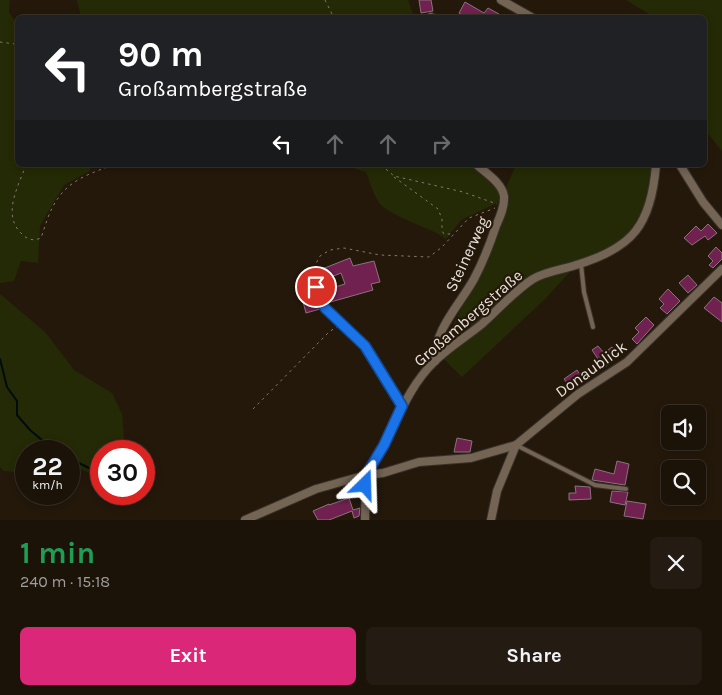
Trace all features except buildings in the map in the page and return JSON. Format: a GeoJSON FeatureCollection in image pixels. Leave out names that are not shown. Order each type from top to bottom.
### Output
{"type":"FeatureCollection","features":[{"type":"Feature","properties":{"kind":"street"},"geometry":{"type":"LineString","coordinates":[[501,0],[528,15]]}},
{"type":"Feature","properties":{"kind":"street","name":"Steinerweg"},"geometry":{"type":"LineString","coordinates":[[435,361],[434,355],[440,337],[474,280],[503,207],[504,196],[500,186],[479,167]]}},
{"type":"Feature","properties":{"kind":"street","name":"Großambergstraße"},"geometry":{"type":"LineString","coordinates":[[366,475],[384,445],[415,383],[435,361],[480,326],[533,279],[558,269],[581,264],[615,250],[635,233],[648,209],[656,167]]}},
{"type":"Feature","properties":{"kind":"street"},"geometry":{"type":"LineString","coordinates":[[681,167],[698,194],[721,220]]}},
{"type":"Feature","properties":{"kind":"street","name":"Donaublick"},"geometry":{"type":"LineString","coordinates":[[516,445],[578,394],[627,362],[722,269]]}},
{"type":"Feature","properties":{"kind":"street"},"geometry":{"type":"LineString","coordinates":[[245,520],[316,490],[366,475],[383,473],[419,462],[471,458],[516,445]]}},
{"type":"Feature","properties":{"kind":"street"},"geometry":{"type":"LineString","coordinates":[[491,520],[498,492],[516,445]]}},
{"type":"Feature","properties":{"kind":"street"},"geometry":{"type":"LineString","coordinates":[[366,475],[366,520]]}},
{"type":"Feature","properties":{"kind":"lane"},"geometry":{"type":"LineString","coordinates":[[581,264],[584,292],[593,327]]}},
{"type":"Feature","properties":{"kind":"lane"},"geometry":{"type":"LineString","coordinates":[[316,287],[325,308],[342,322],[365,346],[402,406]]}},
{"type":"Feature","properties":{"kind":"lane"},"geometry":{"type":"LineString","coordinates":[[516,445],[595,484],[626,489]]}},
{"type":"Feature","properties":{"kind":"path"},"geometry":{"type":"LineString","coordinates":[[326,0],[333,15]]}},
{"type":"Feature","properties":{"kind":"path"},"geometry":{"type":"LineString","coordinates":[[0,42],[15,44]]}},
{"type":"Feature","properties":{"kind":"path"},"geometry":{"type":"LineString","coordinates":[[25,167],[14,192],[12,210],[18,231],[26,238],[35,241],[41,238],[47,219],[68,185],[84,176],[108,167]]}},
{"type":"Feature","properties":{"kind":"path"},"geometry":{"type":"LineString","coordinates":[[383,167],[438,209],[442,219],[442,232],[444,234],[453,234]]}},
{"type":"Feature","properties":{"kind":"path"},"geometry":{"type":"LineString","coordinates":[[394,176],[464,192],[503,207]]}},
{"type":"Feature","properties":{"kind":"path"},"geometry":{"type":"LineString","coordinates":[[316,287],[313,269],[320,256],[330,250],[344,248],[380,255],[429,257],[441,248],[468,218],[503,207]]}},
{"type":"Feature","properties":{"kind":"path"},"geometry":{"type":"LineString","coordinates":[[253,409],[329,332],[342,322]]}},
{"type":"Feature","properties":{"kind":"green space"},"geometry":{"type":"Polygon","coordinates":[[[0,0],[10,0],[9,12],[15,22],[15,167],[91,167],[90,171],[64,185],[40,226],[38,263],[21,261],[14,281],[0,283],[0,0]]]}},
{"type":"Feature","properties":{"kind":"green space"},"geometry":{"type":"Polygon","coordinates":[[[77,0],[408,0],[413,15],[81,15],[77,0]]]}},
{"type":"Feature","properties":{"kind":"green space"},"geometry":{"type":"Polygon","coordinates":[[[626,0],[722,0],[722,151],[707,132],[707,15],[651,15],[626,0]]]}},
{"type":"Feature","properties":{"kind":"green space"},"geometry":{"type":"Polygon","coordinates":[[[350,167],[480,167],[499,192],[499,202],[461,220],[446,239],[390,212],[378,201],[366,172],[350,167]]]}},
{"type":"Feature","properties":{"kind":"green space"},"geometry":{"type":"Polygon","coordinates":[[[515,167],[653,167],[646,206],[639,220],[629,232],[604,251],[582,259],[545,299],[462,377],[439,354],[499,230],[507,209],[507,185],[515,167]]]}},
{"type":"Feature","properties":{"kind":"green space"},"geometry":{"type":"Polygon","coordinates":[[[0,294],[45,332],[74,370],[112,393],[122,414],[124,440],[90,440],[90,473],[80,469],[80,440],[15,440],[15,470],[14,472],[4,471],[0,467],[0,294]]]}},
{"type":"Feature","properties":{"kind":"waterway"},"geometry":{"type":"LineString","coordinates":[[0,359],[7,387],[17,401],[17,415],[42,440]]}},
{"type":"Feature","properties":{"kind":"waterway"},"geometry":{"type":"LineString","coordinates":[[80,464],[90,468]]}},
{"type":"Feature","properties":{"kind":"route"},"geometry":{"type":"LineString","coordinates":[[316,287],[325,308],[342,322],[365,346],[402,406],[384,445],[366,475],[365,485]]}}]}
